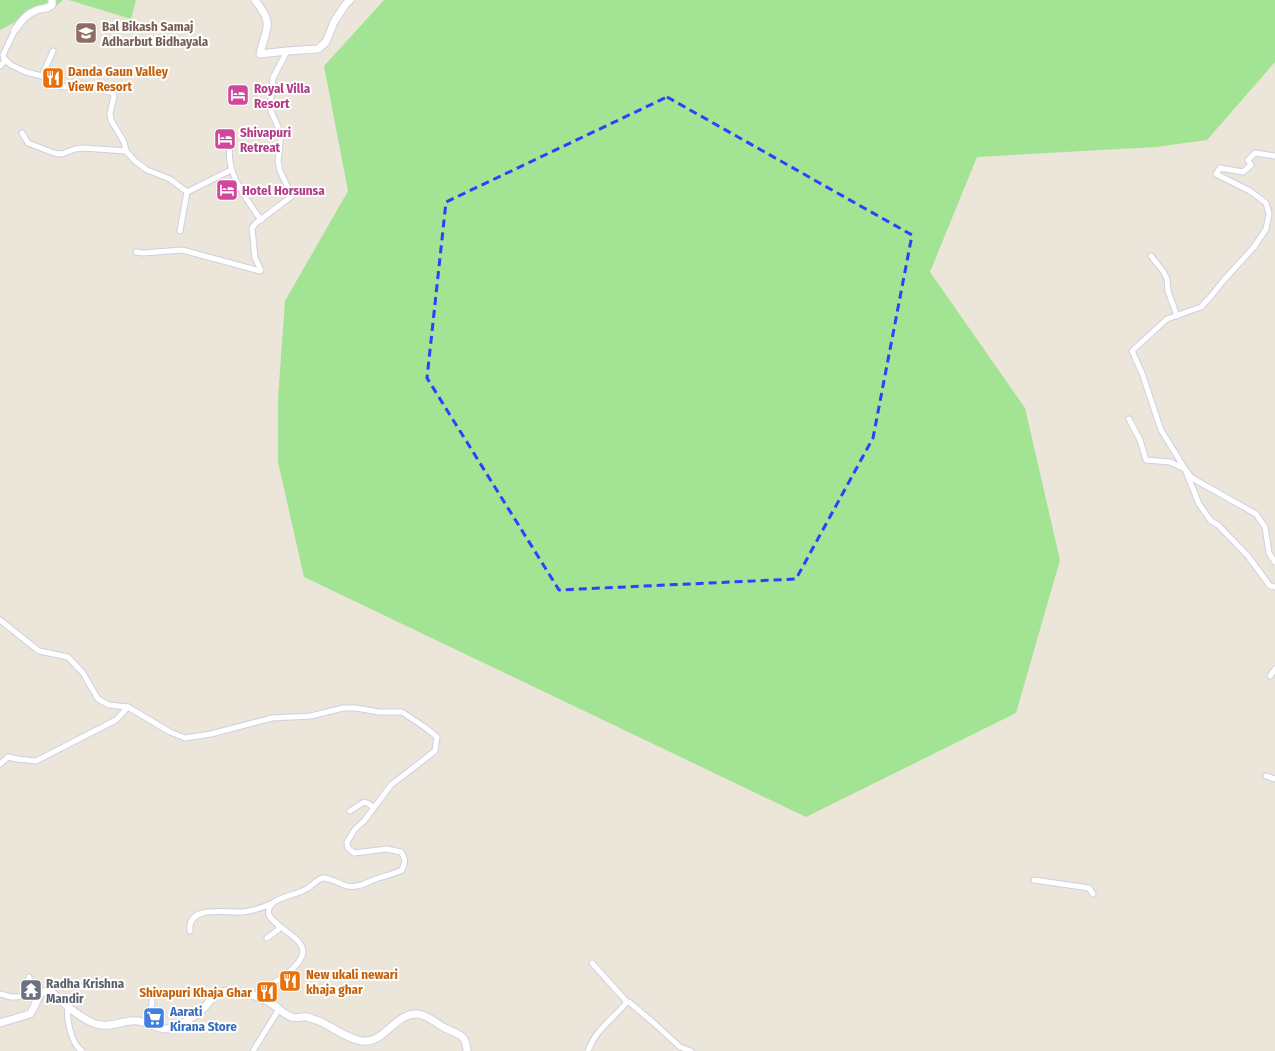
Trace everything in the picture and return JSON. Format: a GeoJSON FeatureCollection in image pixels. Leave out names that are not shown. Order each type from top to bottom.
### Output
{"type":"FeatureCollection","features":[{"type":"Feature","properties":{"kind":"street"},"geometry":{"type":"LineString","coordinates":[[52,0],[52,5],[48,8],[35,10],[24,19],[15,30],[3,55],[4,59],[26,72],[42,76],[59,86],[65,87],[82,84],[113,93],[114,96],[110,114],[111,120],[124,142],[126,151],[135,161],[147,170],[170,179],[187,192]]}},
{"type":"Feature","properties":{"kind":"street"},"geometry":{"type":"LineString","coordinates":[[256,0],[265,12],[268,24],[260,54],[287,50],[318,49],[323,46],[334,22],[345,4],[350,0]]}},
{"type":"Feature","properties":{"kind":"street"},"geometry":{"type":"LineString","coordinates":[[136,252],[143,253],[182,250],[260,271],[255,258],[252,228],[256,223],[292,196],[280,171],[278,161],[281,134],[271,111],[271,89],[273,78],[287,50]]}},
{"type":"Feature","properties":{"kind":"street"},"geometry":{"type":"LineString","coordinates":[[42,76],[53,51]]}},
{"type":"Feature","properties":{"kind":"street"},"geometry":{"type":"LineString","coordinates":[[0,66],[6,60]]}},
{"type":"Feature","properties":{"kind":"street"},"geometry":{"type":"LineString","coordinates":[[22,133],[28,143],[54,153],[62,154],[83,148],[126,151]]}},
{"type":"Feature","properties":{"kind":"street"},"geometry":{"type":"LineString","coordinates":[[231,140],[229,158],[231,170],[261,220]]}},
{"type":"Feature","properties":{"kind":"street"},"geometry":{"type":"LineString","coordinates":[[1275,156],[1255,153],[1248,160],[1251,165],[1243,172],[1220,168],[1216,174],[1250,191],[1266,203],[1269,214],[1266,229],[1254,246],[1201,307],[1167,319],[1132,351],[1142,373],[1161,430],[1185,470],[1198,504],[1212,521],[1218,525],[1248,556],[1270,586],[1275,587]]}},
{"type":"Feature","properties":{"kind":"street"},"geometry":{"type":"LineString","coordinates":[[187,192],[231,170]]}},
{"type":"Feature","properties":{"kind":"street"},"geometry":{"type":"LineString","coordinates":[[180,231],[187,192]]}},
{"type":"Feature","properties":{"kind":"street"},"geometry":{"type":"LineString","coordinates":[[1152,256],[1163,271],[1167,280],[1168,291],[1177,316]]}},
{"type":"Feature","properties":{"kind":"street"},"geometry":{"type":"LineString","coordinates":[[1130,419],[1140,440],[1146,460],[1170,462],[1185,470],[1192,478],[1256,514],[1264,527],[1269,553],[1275,562]]}},
{"type":"Feature","properties":{"kind":"street"},"geometry":{"type":"LineString","coordinates":[[0,620],[39,651],[68,657],[83,673],[98,698],[109,704],[128,707],[170,732],[185,738],[211,734],[272,718],[310,716],[343,708],[356,708],[379,712],[402,712],[422,725],[437,738],[435,751],[391,785],[364,821],[355,829],[347,842],[348,848],[354,852],[386,849],[401,852],[404,856],[405,862],[402,870],[392,875],[374,879],[357,886],[345,885],[324,878],[317,881],[307,889],[251,911],[220,911],[200,913],[192,920],[190,931]]}},
{"type":"Feature","properties":{"kind":"street"},"geometry":{"type":"LineString","coordinates":[[1270,676],[1275,669]]}},
{"type":"Feature","properties":{"kind":"street"},"geometry":{"type":"LineString","coordinates":[[0,764],[8,757],[36,761],[116,720],[128,707]]}},
{"type":"Feature","properties":{"kind":"street"},"geometry":{"type":"LineString","coordinates":[[1266,776],[1275,779]]}},
{"type":"Feature","properties":{"kind":"street"},"geometry":{"type":"LineString","coordinates":[[350,811],[364,802],[374,808]]}},
{"type":"Feature","properties":{"kind":"street"},"geometry":{"type":"LineString","coordinates":[[1034,880],[1089,888],[1093,894]]}},
{"type":"Feature","properties":{"kind":"street"},"geometry":{"type":"LineString","coordinates":[[253,996],[284,977],[292,970],[302,956],[303,951],[301,946],[294,936],[273,922],[270,917],[269,911],[273,903]]}},
{"type":"Feature","properties":{"kind":"street"},"geometry":{"type":"LineString","coordinates":[[267,938],[278,930],[279,926]]}},
{"type":"Feature","properties":{"kind":"street"},"geometry":{"type":"LineString","coordinates":[[592,963],[627,1002],[629,1002],[655,1024],[680,1047],[691,1051]]}},
{"type":"Feature","properties":{"kind":"street"},"geometry":{"type":"LineString","coordinates":[[29,977],[30,983],[40,994]]}},
{"type":"Feature","properties":{"kind":"street"},"geometry":{"type":"LineString","coordinates":[[0,994],[11,997],[40,994],[50,991],[82,1017],[102,1025],[111,1025],[125,1021],[135,1021],[168,1030],[182,1024],[202,1010],[215,995],[221,991],[228,991],[253,996],[269,1002],[292,1017],[307,1017],[348,1036],[363,1041],[376,1038],[388,1030],[398,1020],[407,1015],[417,1014],[423,1015],[440,1026],[460,1034],[467,1042],[467,1051]]}},
{"type":"Feature","properties":{"kind":"street"},"geometry":{"type":"LineString","coordinates":[[0,1023],[30,1014],[35,1007],[40,994]]}},
{"type":"Feature","properties":{"kind":"street"},"geometry":{"type":"LineString","coordinates":[[149,1024],[152,1001]]}},
{"type":"Feature","properties":{"kind":"street"},"geometry":{"type":"LineString","coordinates":[[588,1051],[590,1043],[598,1032],[627,1002]]}},
{"type":"Feature","properties":{"kind":"street"},"geometry":{"type":"LineString","coordinates":[[68,1006],[66,1014],[72,1038],[82,1051]]}},
{"type":"Feature","properties":{"kind":"street"},"geometry":{"type":"LineString","coordinates":[[253,1051],[279,1009]]}},
{"type":"Feature","properties":{"kind":"highlighted area"},"geometry":{"type":"Polygon","coordinates":[[[667,97],[912,235],[873,438],[796,579],[559,590],[427,378],[446,202],[667,97]]]}},
{"type":"Feature","properties":{"kind":"green space"},"geometry":{"type":"Polygon","coordinates":[[[0,0],[63,0],[51,11],[40,9],[0,30],[0,0]]]}},
{"type":"Feature","properties":{"kind":"green space"},"geometry":{"type":"Polygon","coordinates":[[[69,0],[136,0],[131,19],[69,0]]]}},
{"type":"Feature","properties":{"kind":"green space"},"geometry":{"type":"Polygon","coordinates":[[[384,0],[1275,0],[1275,62],[1207,140],[1156,147],[977,157],[930,272],[1025,408],[1060,560],[1016,713],[806,817],[304,577],[278,462],[278,398],[285,301],[348,191],[324,66],[384,0]]]}},
{"type":"Feature","properties":{"kind":"place","name":"Bal Bikash Samaj Adharbut Bidhayala"},"geometry":{"type":"Point","coordinates":[86,33]}},
{"type":"Feature","properties":{"kind":"place","name":"Danda Gaun Valley View Resort"},"geometry":{"type":"Point","coordinates":[53,78]}},
{"type":"Feature","properties":{"kind":"place","name":"Royal Villa Resort"},"geometry":{"type":"Point","coordinates":[238,95]}},
{"type":"Feature","properties":{"kind":"place","name":"Shivapuri Retreat"},"geometry":{"type":"Point","coordinates":[225,139]}},
{"type":"Feature","properties":{"kind":"place","name":"Hotel Horsunsa"},"geometry":{"type":"Point","coordinates":[227,190]}},
{"type":"Feature","properties":{"kind":"place","name":"New ukali newari khaja ghar"},"geometry":{"type":"Point","coordinates":[290,981]}},
{"type":"Feature","properties":{"kind":"place","name":"Radha Krishna Mandir"},"geometry":{"type":"Point","coordinates":[31,990]}},
{"type":"Feature","properties":{"kind":"place","name":"Shivapuri Khaja Ghar"},"geometry":{"type":"Point","coordinates":[267,992]}},
{"type":"Feature","properties":{"kind":"place","name":"Aarati Kirana Store"},"geometry":{"type":"Point","coordinates":[154,1018]}}]}
